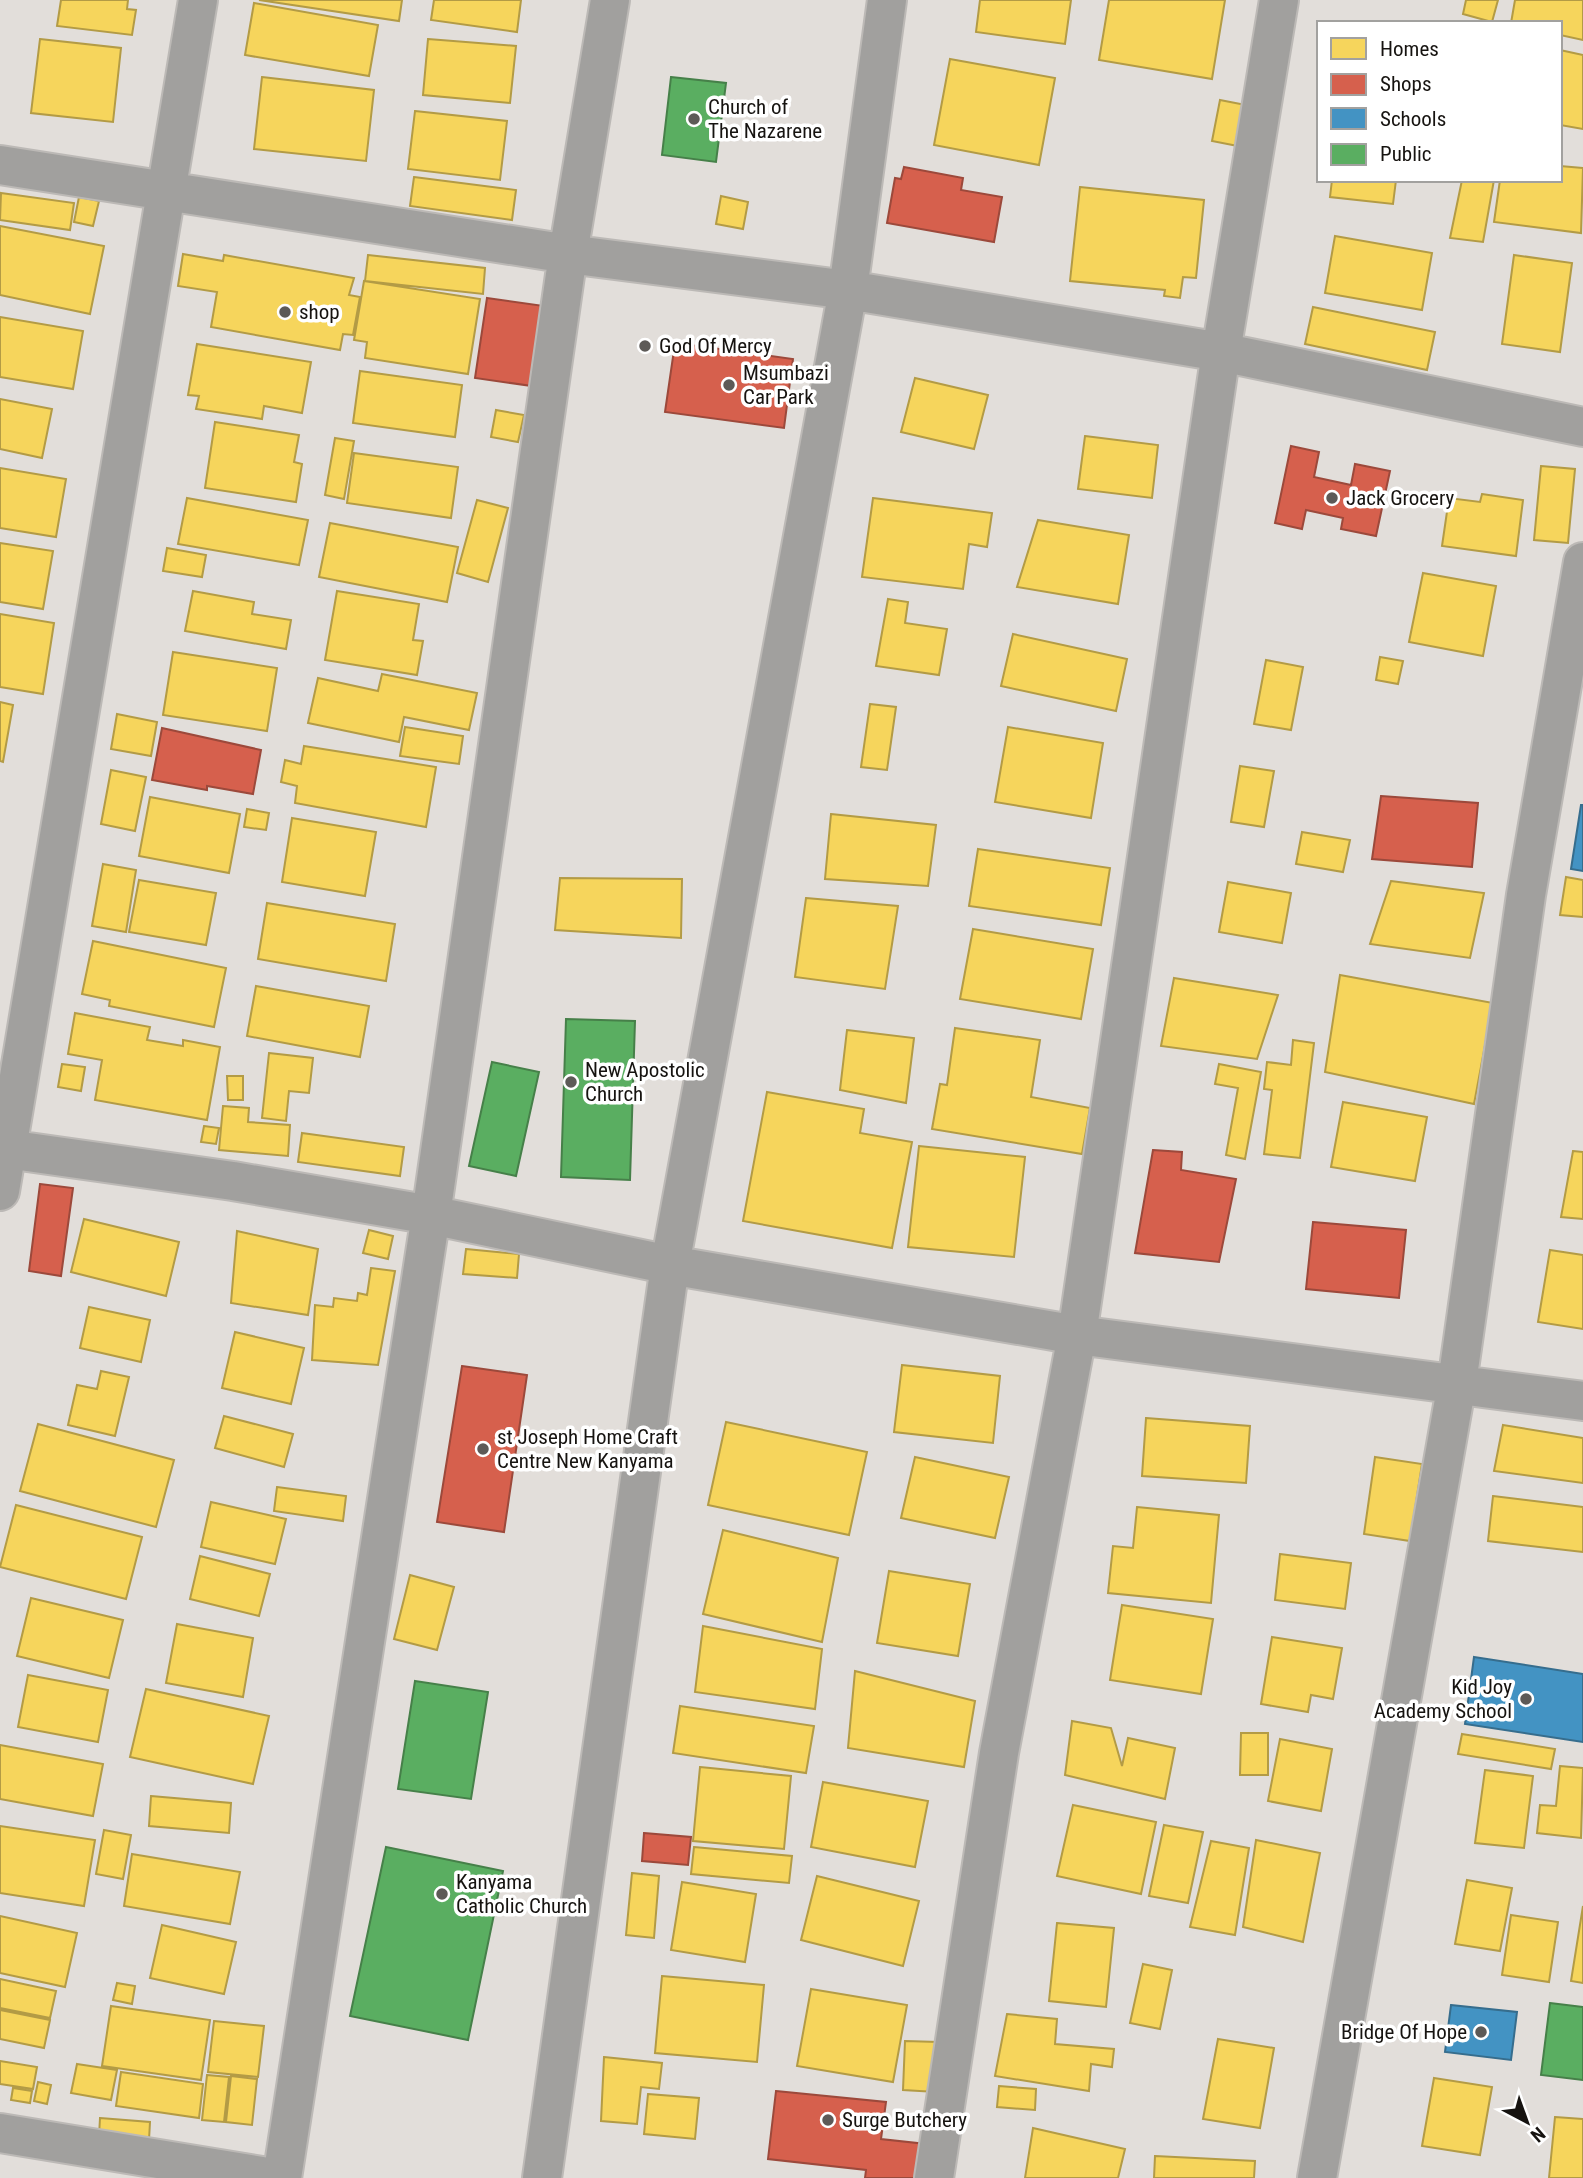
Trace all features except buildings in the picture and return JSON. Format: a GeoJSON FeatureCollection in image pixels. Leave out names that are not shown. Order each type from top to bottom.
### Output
{"type":"FeatureCollection","features":[{"type":"Feature","properties":{"kind":"street"},"geometry":{"type":"LineString","coordinates":[[0,1191],[3,1149],[198,0]]}},
{"type":"Feature","properties":{"kind":"street"},"geometry":{"type":"LineString","coordinates":[[282,2178],[430,1215],[568,254],[610,0]]}},
{"type":"Feature","properties":{"kind":"street"},"geometry":{"type":"LineString","coordinates":[[542,2178],[670,1265],[848,290],[887,0]]}},
{"type":"Feature","properties":{"kind":"street"},"geometry":{"type":"LineString","coordinates":[[934,2178],[999,1753],[1077,1335],[1221,352],[1279,0]]}},
{"type":"Feature","properties":{"kind":"street"},"geometry":{"type":"LineString","coordinates":[[0,165],[568,254],[848,290],[1221,352],[1583,426]]}},
{"type":"Feature","properties":{"kind":"street"},"geometry":{"type":"LineString","coordinates":[[1317,2178],[1457,1383],[1526,895],[1583,562]]}},
{"type":"Feature","properties":{"kind":"street"},"geometry":{"type":"LineString","coordinates":[[3,1149],[233,1181],[430,1215],[670,1265],[1077,1335],[1583,1401]]}},
{"type":"Feature","properties":{"kind":"street"},"geometry":{"type":"LineString","coordinates":[[0,2133],[227,2174],[274,2178]]}},
{"type":"Feature","properties":{"kind":"place","name":"Church of The Nazarene"},"geometry":{"type":"Point","coordinates":[694,119]}},
{"type":"Feature","properties":{"kind":"place","name":"shop"},"geometry":{"type":"Point","coordinates":[285,312]}},
{"type":"Feature","properties":{"kind":"place","name":"God Of Mercy"},"geometry":{"type":"Point","coordinates":[645,346]}},
{"type":"Feature","properties":{"kind":"place","name":"Msumbazi Car Park"},"geometry":{"type":"Point","coordinates":[729,385]}},
{"type":"Feature","properties":{"kind":"place","name":"Jack Grocery"},"geometry":{"type":"Point","coordinates":[1332,498]}},
{"type":"Feature","properties":{"kind":"place","name":"New Apostolic Church"},"geometry":{"type":"Point","coordinates":[571,1082]}},
{"type":"Feature","properties":{"kind":"place","name":"st Joseph Home Craft Centre New Kanyama"},"geometry":{"type":"Point","coordinates":[483,1449]}},
{"type":"Feature","properties":{"kind":"place","name":"Kid Joy Academy School"},"geometry":{"type":"Point","coordinates":[1526,1699]}},
{"type":"Feature","properties":{"kind":"place","name":"Kanyama Catholic Church"},"geometry":{"type":"Point","coordinates":[442,1894]}},
{"type":"Feature","properties":{"kind":"place","name":"Bridge Of Hope"},"geometry":{"type":"Point","coordinates":[1481,2032]}},
{"type":"Feature","properties":{"kind":"place","name":"Surge Butchery"},"geometry":{"type":"Point","coordinates":[828,2120]}}]}
